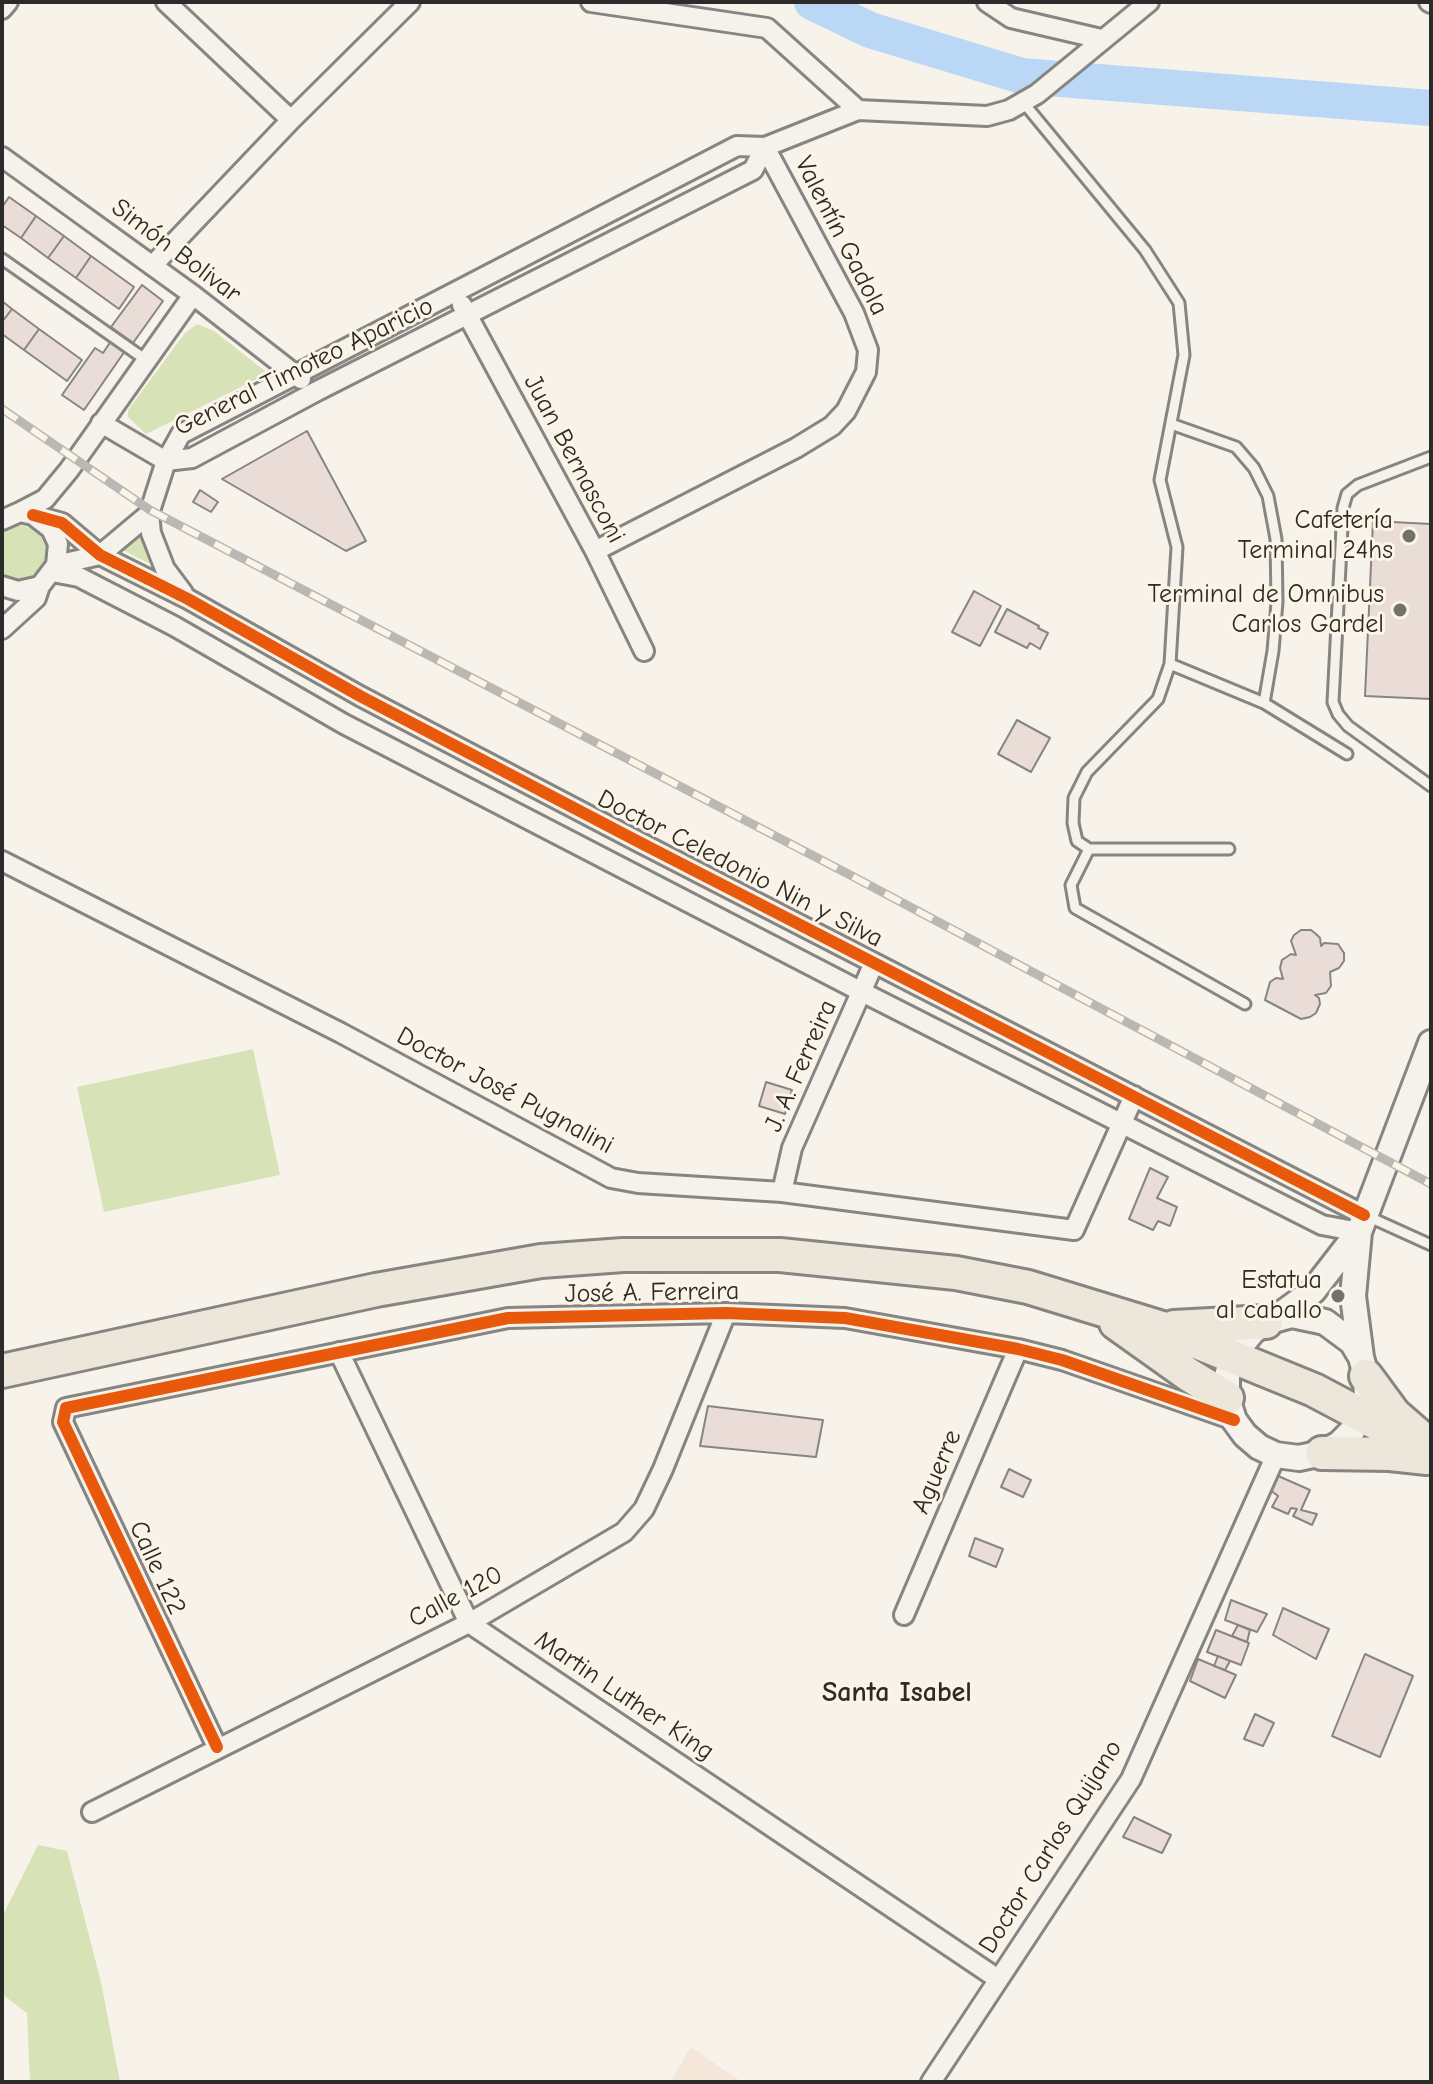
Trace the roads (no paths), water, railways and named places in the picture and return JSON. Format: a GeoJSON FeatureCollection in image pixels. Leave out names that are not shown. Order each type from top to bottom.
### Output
{"type":"FeatureCollection","features":[{"type":"Feature","properties":{"kind":"highway"},"geometry":{"type":"LineString","coordinates":[[2,1371],[458,1274],[541,1261],[623,1255],[780,1255],[956,1273],[1028,1287],[1162,1328],[1233,1355],[1314,1390],[1431,1450]]}},
{"type":"Feature","properties":{"kind":"highway"},"geometry":{"type":"LineString","coordinates":[[1090,1306],[1189,1375],[1230,1409]]}},
{"type":"Feature","properties":{"kind":"highway"},"geometry":{"type":"LineString","coordinates":[[1162,1328],[1271,1320]]}},
{"type":"Feature","properties":{"kind":"highway"},"geometry":{"type":"LineString","coordinates":[[1364,1366],[1394,1414],[1431,1450]]}},
{"type":"Feature","properties":{"kind":"highway"},"geometry":{"type":"LineString","coordinates":[[1322,1453],[1431,1458]]}},
{"type":"Feature","properties":{"kind":"street"},"geometry":{"type":"LineString","coordinates":[[2,9],[8,2]]}},
{"type":"Feature","properties":{"kind":"street"},"geometry":{"type":"LineString","coordinates":[[166,2],[291,120]]}},
{"type":"Feature","properties":{"kind":"street"},"geometry":{"type":"LineString","coordinates":[[153,265],[291,120],[410,2]]}},
{"type":"Feature","properties":{"kind":"street"},"geometry":{"type":"LineString","coordinates":[[591,2],[767,28],[858,110]]}},
{"type":"Feature","properties":{"kind":"street"},"geometry":{"type":"LineString","coordinates":[[987,2],[1011,18],[1101,39]]}},
{"type":"Feature","properties":{"kind":"street"},"geometry":{"type":"LineString","coordinates":[[1030,98],[1149,2]]}},
{"type":"Feature","properties":{"kind":"street","name":"General Timoteo Aparicio"},"geometry":{"type":"LineString","coordinates":[[166,461],[181,434],[737,146],[765,147],[858,110],[987,116],[1009,110],[1030,98]]}},
{"type":"Feature","properties":{"kind":"street","name":"General Timoteo Aparicio"},"geometry":{"type":"LineString","coordinates":[[166,461],[192,458],[317,391],[753,170],[765,147]]}},
{"type":"Feature","properties":{"kind":"street","name":"Valentín Gadola"},"geometry":{"type":"LineString","coordinates":[[595,551],[796,448],[832,426],[846,411],[866,372],[868,350],[854,313],[765,147]]}},
{"type":"Feature","properties":{"kind":"street","name":"Simón Bolivar"},"geometry":{"type":"LineString","coordinates":[[2,157],[153,265],[317,391]]}},
{"type":"Feature","properties":{"kind":"street","name":"Juan Bernasconi"},"geometry":{"type":"LineString","coordinates":[[455,292],[595,551],[644,651]]}},
{"type":"Feature","properties":{"kind":"street"},"geometry":{"type":"LineString","coordinates":[[2,520],[27,514],[45,499],[193,295]]}},
{"type":"Feature","properties":{"kind":"street"},"geometry":{"type":"LineString","coordinates":[[101,423],[166,461],[149,514],[151,533],[165,569],[188,599]]}},
{"type":"Feature","properties":{"kind":"street"},"geometry":{"type":"LineString","coordinates":[[2,629],[36,598],[49,574],[58,544],[51,529],[27,514]]}},
{"type":"Feature","properties":{"kind":"street","name":"Doctor Celedonio Nin y Silva"},"geometry":{"type":"LineString","coordinates":[[27,514],[62,523],[100,555],[188,599],[360,696],[1134,1096],[1361,1224]]}},
{"type":"Feature","properties":{"kind":"street"},"geometry":{"type":"LineString","coordinates":[[3,587],[18,591],[49,574],[100,555],[149,514]]}},
{"type":"Feature","properties":{"kind":"street","name":"Doctor Celedonio Nin y Silva"},"geometry":{"type":"LineString","coordinates":[[49,574],[79,577],[161,619],[344,724],[1322,1225],[1361,1224]]}},
{"type":"Feature","properties":{"kind":"street"},"geometry":{"type":"LineString","coordinates":[[344,724],[360,696]]}},
{"type":"Feature","properties":{"kind":"street"},"geometry":{"type":"LineString","coordinates":[[625,869],[639,842]]}},
{"type":"Feature","properties":{"kind":"street","name":"Doctor José Pugnalini"},"geometry":{"type":"LineString","coordinates":[[2,861],[341,1033],[611,1178],[638,1183],[782,1192],[1074,1230],[1122,1123]]}},
{"type":"Feature","properties":{"kind":"street","name":"J. A. Ferreira"},"geometry":{"type":"LineString","coordinates":[[782,1192],[792,1148],[874,963]]}},
{"type":"Feature","properties":{"kind":"street"},"geometry":{"type":"LineString","coordinates":[[1361,1224],[1353,1296],[1367,1396],[1361,1415],[1352,1431],[1339,1444],[1322,1453],[1299,1458],[1276,1455],[1259,1447],[1245,1435],[1230,1409],[1227,1376],[1233,1355],[1253,1331],[1313,1291],[1361,1224],[1431,1043]]}},
{"type":"Feature","properties":{"kind":"street"},"geometry":{"type":"LineString","coordinates":[[1122,1123],[1134,1096]]}},
{"type":"Feature","properties":{"kind":"street","name":"José A. Ferreira"},"geometry":{"type":"LineString","coordinates":[[66,1408],[508,1318],[726,1313],[845,1318],[1018,1349],[1230,1409]]}},
{"type":"Feature","properties":{"kind":"street","name":"Calle 120"},"geometry":{"type":"LineString","coordinates":[[92,1812],[469,1623],[624,1532],[644,1509],[663,1469],[726,1313]]}},
{"type":"Feature","properties":{"kind":"street"},"geometry":{"type":"LineString","coordinates":[[1271,1320],[1292,1315],[1325,1322],[1352,1342],[1364,1366]]}},
{"type":"Feature","properties":{"kind":"street","name":"Aguerre"},"geometry":{"type":"LineString","coordinates":[[904,1615],[1018,1349]]}},
{"type":"Feature","properties":{"kind":"street"},"geometry":{"type":"LineString","coordinates":[[339,1352],[469,1623]]}},
{"type":"Feature","properties":{"kind":"street","name":"Calle 122"},"geometry":{"type":"LineString","coordinates":[[66,1408],[63,1422],[217,1747]]}},
{"type":"Feature","properties":{"kind":"street","name":"Doctor Carlos Quijano"},"geometry":{"type":"LineString","coordinates":[[931,2082],[1131,1779],[1276,1455]]}},
{"type":"Feature","properties":{"kind":"street","name":"Martin Luther King"},"geometry":{"type":"LineString","coordinates":[[469,1623],[998,1979]]}},
{"type":"Feature","properties":{"kind":"lane"},"geometry":{"type":"LineString","coordinates":[[1030,98],[1145,250],[1179,303],[1184,355],[1160,480],[1177,547],[1170,664],[1158,699],[1087,772],[1074,798],[1073,823],[1077,841],[1089,849],[1229,849]]}},
{"type":"Feature","properties":{"kind":"lane"},"geometry":{"type":"LineString","coordinates":[[2,259],[146,360]]}},
{"type":"Feature","properties":{"kind":"lane"},"geometry":{"type":"LineString","coordinates":[[1171,424],[1236,447],[1254,468],[1268,496],[1276,539],[1277,602],[1264,703]]}},
{"type":"Feature","properties":{"kind":"lane"},"geometry":{"type":"LineString","coordinates":[[1431,457],[1358,485],[1347,494],[1343,508],[1333,702],[1348,726],[1431,786]]}},
{"type":"Feature","properties":{"kind":"lane"},"geometry":{"type":"LineString","coordinates":[[1170,664],[1264,703],[1347,754]]}},
{"type":"Feature","properties":{"kind":"lane"},"geometry":{"type":"LineString","coordinates":[[1089,849],[1071,885],[1075,908],[1245,1004]]}},
{"type":"Feature","properties":{"kind":"lane"},"geometry":{"type":"LineString","coordinates":[[1361,1224],[1431,1245]]}},
{"type":"Feature","properties":{"kind":"waterway"},"geometry":{"type":"LineString","coordinates":[[812,2],[870,30],[1022,76],[1431,108]]}},
{"type":"Feature","properties":{"kind":"railway"},"geometry":{"type":"LineString","coordinates":[[2,409],[150,510],[852,876],[1431,1184]]}},
{"type":"Feature","properties":{"kind":"place","name":"Cafetería Terminal 24hs"},"geometry":{"type":"Point","coordinates":[1409,536]}},
{"type":"Feature","properties":{"kind":"place","name":"Terminal de Omnibus Carlos Gardel"},"geometry":{"type":"Point","coordinates":[1400,610]}},
{"type":"Feature","properties":{"kind":"place","name":"Estatua al caballo"},"geometry":{"type":"Point","coordinates":[1338,1296]}},
{"type":"Feature","properties":{"kind":"district","name":"Santa Isabel"},"geometry":{"type":"Point","coordinates":[897,1693]}}]}
